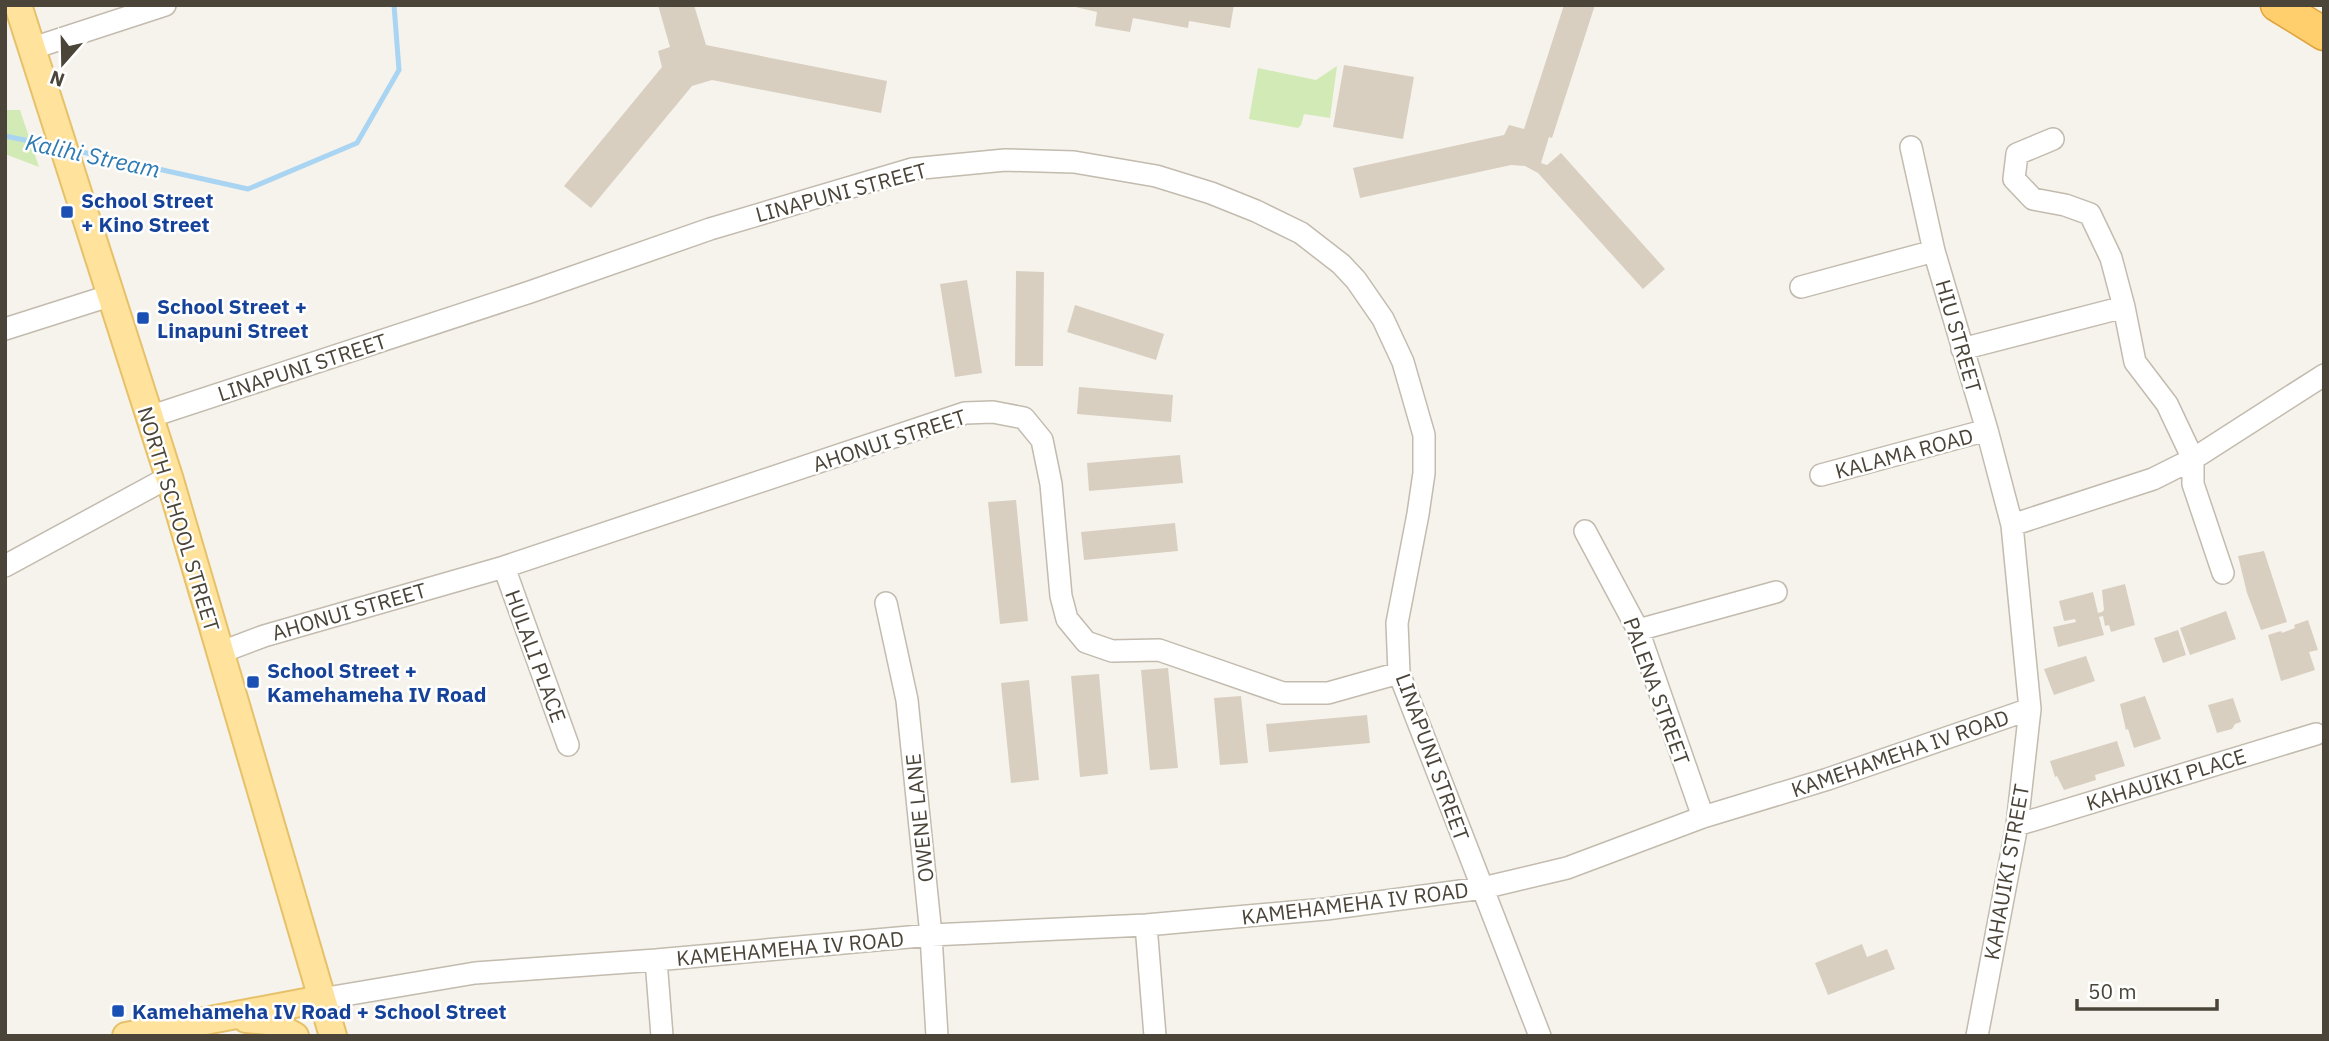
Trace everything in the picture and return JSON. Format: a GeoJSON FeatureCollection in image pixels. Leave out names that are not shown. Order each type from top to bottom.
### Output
{"type":"FeatureCollection","features":[{"type":"Feature","properties":{"kind":"highway"},"geometry":{"type":"LineString","coordinates":[[2277,5],[2324,34]]}},
{"type":"Feature","properties":{"kind":"highway"},"geometry":{"type":"LineString","coordinates":[[2314,5],[2324,10]]}},
{"type":"Feature","properties":{"kind":"main road","name":"NORTH SCHOOL STREET"},"geometry":{"type":"LineString","coordinates":[[18,5],[169,477],[333,1036]]}},
{"type":"Feature","properties":{"kind":"main road","name":"KAMEHAMEHA IV ROAD"},"geometry":{"type":"LineString","coordinates":[[126,1036],[230,1027],[321,999]]}},
{"type":"Feature","properties":{"kind":"main road"},"geometry":{"type":"LineString","coordinates":[[230,1027],[268,1021],[295,1036]]}},
{"type":"Feature","properties":{"kind":"street"},"geometry":{"type":"LineString","coordinates":[[30,49],[164,5]]}},
{"type":"Feature","properties":{"kind":"street"},"geometry":{"type":"LineString","coordinates":[[2053,139],[2017,154],[2014,179],[2033,199],[2065,205],[2090,215],[2110,258],[2124,307],[2135,362],[2167,404],[2193,459],[2193,484],[2223,573]]}},
{"type":"Feature","properties":{"kind":"street","name":"HIU STREET"},"geometry":{"type":"LineString","coordinates":[[1911,147],[1934,251],[2012,525]]}},
{"type":"Feature","properties":{"kind":"street","name":"LINAPUNI STREET"},"geometry":{"type":"LineString","coordinates":[[149,417],[530,292],[710,229],[912,169],[1005,160],[1074,162],[1156,176],[1211,193],[1256,211],[1301,233],[1341,264],[1356,280],[1383,319],[1403,362],[1424,435],[1424,473],[1397,623],[1399,673],[1540,1036]]}},
{"type":"Feature","properties":{"kind":"street"},"geometry":{"type":"LineString","coordinates":[[1801,288],[1934,251]]}},
{"type":"Feature","properties":{"kind":"street"},"geometry":{"type":"LineString","coordinates":[[5,329],[112,295]]}},
{"type":"Feature","properties":{"kind":"street"},"geometry":{"type":"LineString","coordinates":[[1962,349],[2124,307]]}},
{"type":"Feature","properties":{"kind":"street"},"geometry":{"type":"LineString","coordinates":[[2012,525],[2153,479],[2193,459],[2324,375]]}},
{"type":"Feature","properties":{"kind":"street","name":"AHONUI STREET"},"geometry":{"type":"LineString","coordinates":[[219,653],[264,636],[504,566],[965,413],[993,412],[1024,418],[1042,440],[1051,484],[1061,596],[1068,619],[1086,642],[1112,651],[1159,650],[1283,693],[1328,693],[1399,673]]}},
{"type":"Feature","properties":{"kind":"street","name":"KALAMA ROAD"},"geometry":{"type":"LineString","coordinates":[[1821,475],[1987,430]]}},
{"type":"Feature","properties":{"kind":"street"},"geometry":{"type":"LineString","coordinates":[[5,566],[169,477]]}},
{"type":"Feature","properties":{"kind":"street","name":"KAMEHAMEHA IV ROAD"},"geometry":{"type":"LineString","coordinates":[[321,999],[475,973],[656,960],[931,934],[1146,925],[1326,909],[1483,888],[1567,868],[1703,817],[1828,779],[2030,709],[2012,525]]}},
{"type":"Feature","properties":{"kind":"street","name":"PALENA STREET"},"geometry":{"type":"LineString","coordinates":[[1585,531],[1638,630],[1703,817]]}},
{"type":"Feature","properties":{"kind":"street","name":"HULALI PLACE"},"geometry":{"type":"LineString","coordinates":[[504,566],[568,746]]}},
{"type":"Feature","properties":{"kind":"street"},"geometry":{"type":"LineString","coordinates":[[1638,630],[1776,593]]}},
{"type":"Feature","properties":{"kind":"street","name":"OWENE LANE"},"geometry":{"type":"LineString","coordinates":[[886,603],[907,700],[931,934],[937,1036]]}},
{"type":"Feature","properties":{"kind":"street","name":"KAHAUIKI STREET"},"geometry":{"type":"LineString","coordinates":[[1977,1036],[2017,825],[2030,709]]}},
{"type":"Feature","properties":{"kind":"street","name":"KAHAUIKI PLACE"},"geometry":{"type":"LineString","coordinates":[[2017,825],[2316,734]]}},
{"type":"Feature","properties":{"kind":"street"},"geometry":{"type":"LineString","coordinates":[[1146,925],[1156,1036]]}},
{"type":"Feature","properties":{"kind":"street"},"geometry":{"type":"LineString","coordinates":[[656,960],[662,1036]]}},
{"type":"Feature","properties":{"kind":"green space"},"geometry":{"type":"Polygon","coordinates":[[[1337,66],[1330,118],[1304,114],[1298,128],[1249,119],[1258,68],[1316,80],[1337,66]]]}},
{"type":"Feature","properties":{"kind":"green space"},"geometry":{"type":"Polygon","coordinates":[[[5,110],[20,110],[39,167],[5,154],[5,110]]]}},
{"type":"Feature","properties":{"kind":"building"},"geometry":{"type":"Polygon","coordinates":[[[658,5],[694,5],[706,45],[887,81],[881,113],[712,80],[692,86],[591,208],[564,186],[662,67],[658,51],[670,47],[658,5]]]}},
{"type":"Feature","properties":{"kind":"building"},"geometry":{"type":"Polygon","coordinates":[[[1067,5],[1234,5],[1230,28],[1189,21],[1188,28],[1133,18],[1130,32],[1095,26],[1097,12],[1067,5]]]}},
{"type":"Feature","properties":{"kind":"building"},"geometry":{"type":"Polygon","coordinates":[[[1564,5],[1595,5],[1552,138],[1549,137],[1541,163],[1547,165],[1561,153],[1665,269],[1643,289],[1538,173],[1525,166],[1511,165],[1360,198],[1353,168],[1504,135],[1509,125],[1524,129],[1564,5]]]}},
{"type":"Feature","properties":{"kind":"building"},"geometry":{"type":"Polygon","coordinates":[[[1344,65],[1414,77],[1403,139],[1333,127],[1344,65]]]}},
{"type":"Feature","properties":{"kind":"building"},"geometry":{"type":"Polygon","coordinates":[[[1016,271],[1044,272],[1043,366],[1015,366],[1016,271]]]}},
{"type":"Feature","properties":{"kind":"building"},"geometry":{"type":"Polygon","coordinates":[[[967,280],[982,373],[955,377],[940,284],[967,280]]]}},
{"type":"Feature","properties":{"kind":"building"},"geometry":{"type":"Polygon","coordinates":[[[1075,305],[1164,334],[1156,360],[1067,332],[1075,305]]]}},
{"type":"Feature","properties":{"kind":"building"},"geometry":{"type":"Polygon","coordinates":[[[1079,387],[1173,395],[1171,422],[1077,414],[1079,387]]]}},
{"type":"Feature","properties":{"kind":"building"},"geometry":{"type":"Polygon","coordinates":[[[1180,455],[1183,483],[1089,491],[1087,463],[1180,455]]]}},
{"type":"Feature","properties":{"kind":"building"},"geometry":{"type":"Polygon","coordinates":[[[1016,500],[1028,621],[1000,624],[988,502],[1016,500]]]}},
{"type":"Feature","properties":{"kind":"building"},"geometry":{"type":"Polygon","coordinates":[[[1175,523],[1178,551],[1084,560],[1081,532],[1175,523]]]}},
{"type":"Feature","properties":{"kind":"building"},"geometry":{"type":"Polygon","coordinates":[[[2264,551],[2287,622],[2261,630],[2247,593],[2238,556],[2264,551]]]}},
{"type":"Feature","properties":{"kind":"building"},"geometry":{"type":"Polygon","coordinates":[[[2125,584],[2135,625],[2111,632],[2109,625],[2105,626],[2103,616],[2099,617],[2104,635],[2058,647],[2053,627],[2076,622],[2075,619],[2064,621],[2059,601],[2093,592],[2098,613],[2102,612],[2102,590],[2125,584]]]}},
{"type":"Feature","properties":{"kind":"building"},"geometry":{"type":"Polygon","coordinates":[[[2226,611],[2236,639],[2190,655],[2180,628],[2226,611]]]}},
{"type":"Feature","properties":{"kind":"building"},"geometry":{"type":"Polygon","coordinates":[[[2308,620],[2318,650],[2309,652],[2315,670],[2281,681],[2268,635],[2281,631],[2282,633],[2308,620]]]}},
{"type":"Feature","properties":{"kind":"building"},"geometry":{"type":"Polygon","coordinates":[[[2178,630],[2186,655],[2163,663],[2154,638],[2178,630]]]}},
{"type":"Feature","properties":{"kind":"building"},"geometry":{"type":"Polygon","coordinates":[[[2086,656],[2095,681],[2054,695],[2044,669],[2086,656]]]}},
{"type":"Feature","properties":{"kind":"building"},"geometry":{"type":"Polygon","coordinates":[[[1168,668],[1178,768],[1150,770],[1141,670],[1168,668]]]}},
{"type":"Feature","properties":{"kind":"building"},"geometry":{"type":"Polygon","coordinates":[[[1099,674],[1108,774],[1080,777],[1071,676],[1099,674]]]}},
{"type":"Feature","properties":{"kind":"building"},"geometry":{"type":"Polygon","coordinates":[[[1029,680],[1039,780],[1011,783],[1001,683],[1029,680]]]}},
{"type":"Feature","properties":{"kind":"building"},"geometry":{"type":"Polygon","coordinates":[[[1241,696],[1248,763],[1220,765],[1214,698],[1241,696]]]}},
{"type":"Feature","properties":{"kind":"building"},"geometry":{"type":"Polygon","coordinates":[[[2145,696],[2161,739],[2134,748],[2128,729],[2126,730],[2120,704],[2145,696]]]}},
{"type":"Feature","properties":{"kind":"building"},"geometry":{"type":"Polygon","coordinates":[[[2233,698],[2241,722],[2235,724],[2232,729],[2217,733],[2208,705],[2233,698]]]}},
{"type":"Feature","properties":{"kind":"building"},"geometry":{"type":"Polygon","coordinates":[[[1367,715],[1370,743],[1269,752],[1266,724],[1367,715]]]}},
{"type":"Feature","properties":{"kind":"building"},"geometry":{"type":"Polygon","coordinates":[[[2117,741],[2125,766],[2095,775],[2096,780],[2064,790],[2057,776],[2055,777],[2050,761],[2117,741]]]}},
{"type":"Feature","properties":{"kind":"building"},"geometry":{"type":"Polygon","coordinates":[[[1862,944],[1867,957],[1887,949],[1895,969],[1828,995],[1815,963],[1862,944]]]}},
{"type":"Feature","properties":{"kind":"waterway","name":"Kalihi Stream"},"geometry":{"type":"LineString","coordinates":[[73,150],[248,189],[357,143],[399,70],[394,5]]}},
{"type":"Feature","properties":{"kind":"waterway","name":"Kalihi Stream"},"geometry":{"type":"LineString","coordinates":[[5,136],[54,146]]}},
{"type":"Feature","properties":{"kind":"place","name":"School Street + Kino Street"},"geometry":{"type":"Point","coordinates":[67,212]}},
{"type":"Feature","properties":{"kind":"place","name":"School Street + Linapuni Street"},"geometry":{"type":"Point","coordinates":[143,318]}},
{"type":"Feature","properties":{"kind":"place","name":"School Street + Kamehameha IV Road"},"geometry":{"type":"Point","coordinates":[253,682]}},
{"type":"Feature","properties":{"kind":"place","name":"Kamehameha IV Road + School Street"},"geometry":{"type":"Point","coordinates":[118,1011]}}]}
